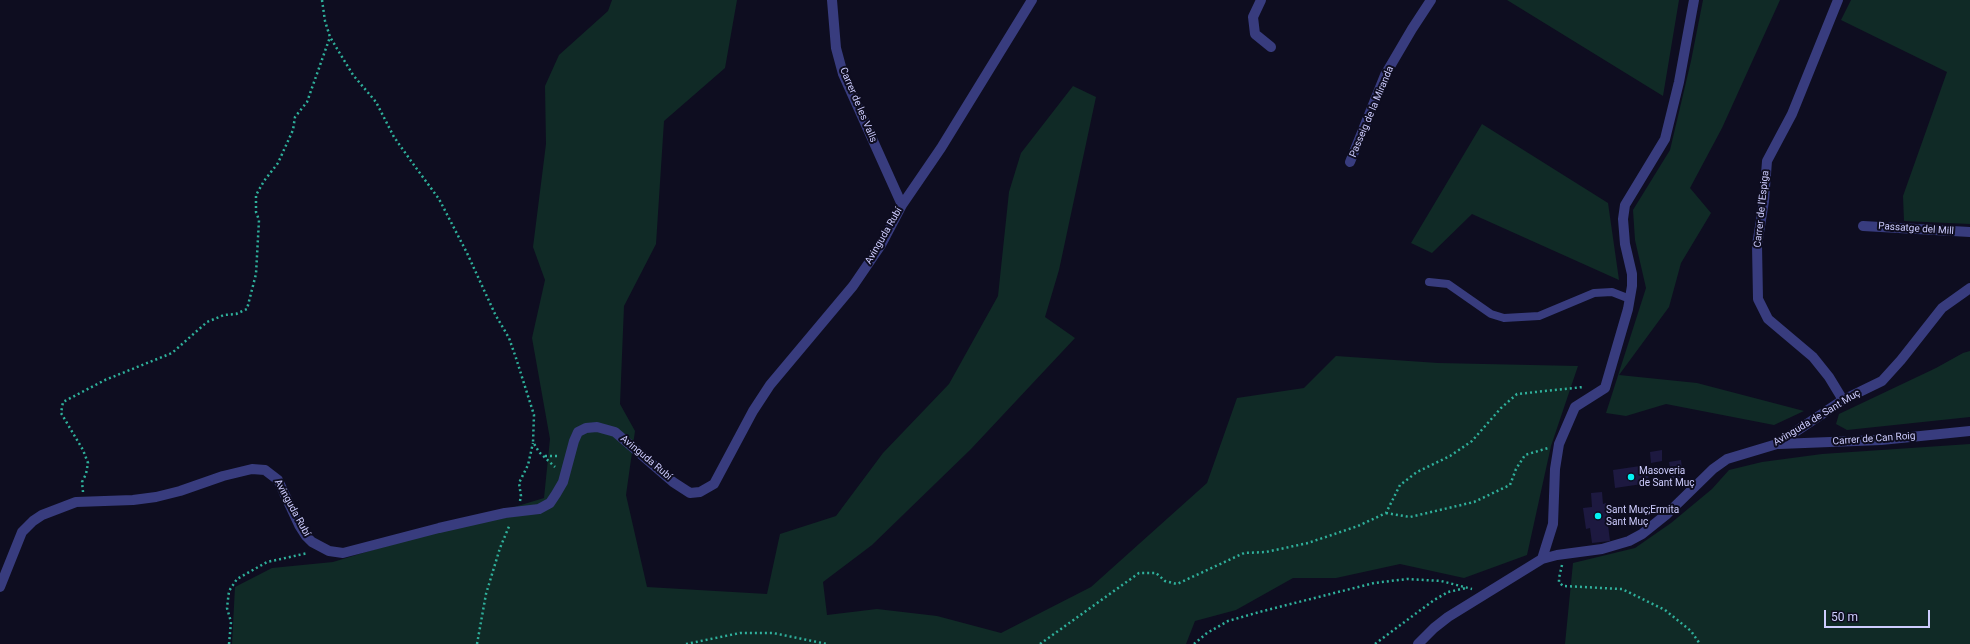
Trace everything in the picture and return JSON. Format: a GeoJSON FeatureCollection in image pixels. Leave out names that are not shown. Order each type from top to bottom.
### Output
{"type":"FeatureCollection","features":[{"type":"Feature","properties":{"kind":"street","name":"Carrer de les Valls"},"geometry":{"type":"LineString","coordinates":[[832,0],[836,48],[843,74],[902,205]]}},
{"type":"Feature","properties":{"kind":"street","name":"Avinguda Rubí"},"geometry":{"type":"LineString","coordinates":[[0,587],[19,539],[26,527],[42,515],[66,505],[84,502],[133,500],[156,497],[252,469],[265,470],[278,480],[306,536],[316,546],[336,553],[350,552],[439,528],[539,509],[550,502],[563,482],[574,441],[578,432],[586,428],[597,427],[615,432],[673,482],[690,493],[700,492],[714,484],[753,411],[770,385],[853,286],[880,246],[902,205],[941,148],[1032,0]]}},
{"type":"Feature","properties":{"kind":"street"},"geometry":{"type":"LineString","coordinates":[[1261,0],[1253,17],[1255,34],[1271,47]]}},
{"type":"Feature","properties":{"kind":"street","name":"Passeig de la Miranda"},"geometry":{"type":"LineString","coordinates":[[1350,162],[1385,75],[1431,0]]}},
{"type":"Feature","properties":{"kind":"street"},"geometry":{"type":"LineString","coordinates":[[1542,559],[1553,524],[1555,469],[1558,448],[1567,423],[1575,407],[1605,388],[1630,300],[1632,274],[1625,244],[1623,219],[1625,205],[1665,139],[1679,82],[1694,0]]}},
{"type":"Feature","properties":{"kind":"street","name":"Carrer de l'Espiga"},"geometry":{"type":"LineString","coordinates":[[1838,0],[1792,114],[1767,161],[1764,201],[1757,246],[1758,299],[1768,319],[1812,357],[1829,377],[1843,400]]}},
{"type":"Feature","properties":{"kind":"street","name":"Passatge del Mill"},"geometry":{"type":"LineString","coordinates":[[1863,226],[1970,232]]}},
{"type":"Feature","properties":{"kind":"street","name":"Avinguda de Sant Muç"},"geometry":{"type":"LineString","coordinates":[[1418,644],[1448,617],[1542,559],[1564,554],[1602,549],[1642,534],[1667,514],[1713,469],[1736,455],[1777,444],[1843,400],[1882,381],[1901,360],[1942,308],[1970,288]]}},
{"type":"Feature","properties":{"kind":"street","name":"Carrer de Can Roig"},"geometry":{"type":"LineString","coordinates":[[1777,444],[1881,440],[1970,431]]}},
{"type":"Feature","properties":{"kind":"lane"},"geometry":{"type":"LineString","coordinates":[[1429,282],[1448,284],[1486,311],[1504,318],[1539,316],[1594,293],[1612,292],[1630,300]]}},
{"type":"Feature","properties":{"kind":"path"},"geometry":{"type":"LineString","coordinates":[[322,0],[324,21],[330,38],[353,75],[376,102],[394,136],[439,199],[467,253],[495,314],[509,338],[534,416],[533,442],[528,465],[519,483],[521,496],[500,548],[486,594],[477,644]]}},
{"type":"Feature","properties":{"kind":"path"},"geometry":{"type":"LineString","coordinates":[[84,502],[82,482],[86,474],[88,463],[83,450],[61,413],[63,402],[105,380],[172,353],[207,322],[224,315],[236,314],[247,309],[256,274],[258,220],[256,212],[256,195],[264,181],[278,163],[293,130],[295,117],[307,102],[330,38]]}},
{"type":"Feature","properties":{"kind":"path"},"geometry":{"type":"LineString","coordinates":[[1386,513],[1400,485],[1417,472],[1450,456],[1472,442],[1501,408],[1517,394],[1580,387],[1605,388]]}},
{"type":"Feature","properties":{"kind":"path"},"geometry":{"type":"LineString","coordinates":[[533,442],[539,452],[560,471],[565,473]]}},
{"type":"Feature","properties":{"kind":"path"},"geometry":{"type":"LineString","coordinates":[[1040,644],[1139,573],[1156,573],[1165,581],[1177,584],[1244,553],[1266,552],[1308,543],[1358,526],[1386,513],[1410,517],[1474,502],[1510,485],[1516,469],[1525,454],[1546,448],[1558,448]]}},
{"type":"Feature","properties":{"kind":"path"},"geometry":{"type":"LineString","coordinates":[[228,644],[231,622],[227,608],[229,591],[237,579],[268,562],[324,550]]}},
{"type":"Feature","properties":{"kind":"path"},"geometry":{"type":"LineString","coordinates":[[1564,554],[1559,578],[1559,582],[1563,586],[1576,588],[1622,589],[1665,610],[1691,631],[1700,644]]}},
{"type":"Feature","properties":{"kind":"path"},"geometry":{"type":"LineString","coordinates":[[1194,644],[1208,633],[1228,621],[1374,583],[1407,579],[1441,582],[1466,588],[1448,592],[1434,600],[1375,644]]}},
{"type":"Feature","properties":{"kind":"path"},"geometry":{"type":"LineString","coordinates":[[686,644],[740,633],[773,632],[827,644]]}},
{"type":"Feature","properties":{"kind":"green space"},"geometry":{"type":"Polygon","coordinates":[[[612,0],[737,0],[725,68],[664,121],[656,244],[624,306],[620,404],[635,431],[626,495],[647,587],[767,594],[780,534],[836,516],[883,453],[949,384],[998,296],[1009,192],[1021,153],[1073,86],[1096,97],[1059,270],[1045,317],[1075,338],[971,449],[872,545],[823,582],[827,615],[877,609],[937,616],[1001,633],[1091,587],[1207,483],[1237,398],[1304,388],[1336,356],[1438,363],[1578,366],[1551,446],[1527,555],[1464,578],[1400,564],[1336,578],[1293,578],[1236,610],[1195,621],[1186,644],[232,644],[235,587],[272,568],[333,562],[544,498],[550,439],[532,338],[545,280],[533,247],[546,144],[545,86],[559,55],[608,11],[612,0]]]}},
{"type":"Feature","properties":{"kind":"green space"},"geometry":{"type":"Polygon","coordinates":[[[1507,0],[1679,0],[1663,96],[1507,0]]]}},
{"type":"Feature","properties":{"kind":"green space"},"geometry":{"type":"Polygon","coordinates":[[[1703,0],[1780,0],[1722,128],[1690,188],[1711,213],[1681,263],[1669,307],[1619,375],[1697,383],[1804,411],[1774,425],[1666,404],[1626,416],[1606,413],[1646,288],[1635,240],[1633,210],[1670,150],[1691,61],[1703,0]]]}},
{"type":"Feature","properties":{"kind":"green space"},"geometry":{"type":"Polygon","coordinates":[[[1851,0],[1970,0],[1970,224],[1904,221],[1903,196],[1947,72],[1841,20],[1851,0]]]}},
{"type":"Feature","properties":{"kind":"green space"},"geometry":{"type":"Polygon","coordinates":[[[1482,124],[1608,203],[1619,280],[1472,214],[1432,253],[1411,243],[1482,124]]]}},
{"type":"Feature","properties":{"kind":"green space"},"geometry":{"type":"Polygon","coordinates":[[[1970,351],[1970,417],[1847,430],[1836,424],[1839,414],[1936,368],[1963,353],[1970,351]]]}},
{"type":"Feature","properties":{"kind":"green space"},"geometry":{"type":"Polygon","coordinates":[[[1970,444],[1970,644],[1565,644],[1573,563],[1635,548],[1671,523],[1712,489],[1729,470],[1762,462],[1822,454],[1970,444]]]}},
{"type":"Feature","properties":{"kind":"building"},"geometry":{"type":"Polygon","coordinates":[[[1662,450],[1662,461],[1651,463],[1650,452],[1662,450]]]}},
{"type":"Feature","properties":{"kind":"building"},"geometry":{"type":"Polygon","coordinates":[[[1681,460],[1683,479],[1672,480],[1669,462],[1681,460]]]}},
{"type":"Feature","properties":{"kind":"building","name":"Masoveria de Sant Muç"},"geometry":{"type":"Polygon","coordinates":[[[1647,465],[1649,483],[1615,488],[1613,470],[1647,465]]]}},
{"type":"Feature","properties":{"kind":"building","name":"Sant Muç;Ermita Sant Muç"},"geometry":{"type":"Polygon","coordinates":[[[1602,492],[1603,504],[1606,503],[1606,507],[1611,506],[1614,525],[1608,525],[1610,541],[1592,543],[1590,528],[1586,529],[1583,508],[1592,507],[1591,493],[1602,492]]]}},
{"type":"Feature","properties":{"kind":"place","name":"Masoveria de Sant Muç"},"geometry":{"type":"Point","coordinates":[1631,477]}},
{"type":"Feature","properties":{"kind":"place","name":"Sant Muç;Ermita Sant Muç"},"geometry":{"type":"Point","coordinates":[1598,516]}}]}
